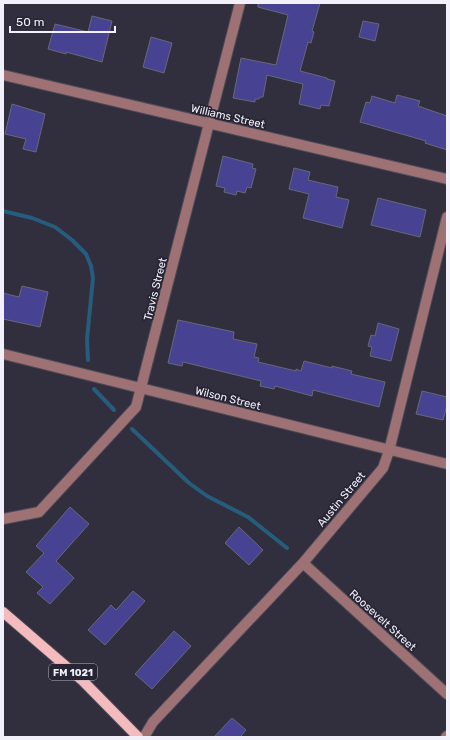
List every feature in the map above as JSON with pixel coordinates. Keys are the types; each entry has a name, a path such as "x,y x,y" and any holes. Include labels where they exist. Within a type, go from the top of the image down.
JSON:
{"main road":[{"name":"FM 1021","path":"3,612 83,681 138,737"}],"street":[{"name":"Travis Street","path":"3,520 39,512 136,407 240,3"},
{"name":"Williams Street","path":"3,75 447,179"},
{"name":"Austin Street","path":"144,737 154,722 303,564 383,468 389,451 447,218"},
{"name":"Wilson Street","path":"3,354 389,451 447,464"},
{"name":"Roosevelt Street","path":"303,564 447,694"}],"building":[{"path":"258,3 320,3 312,31 314,32 311,43 308,42 300,71 335,81 329,106 321,105 320,109 299,104 303,84 267,75 263,97 255,99 255,102 233,98 241,58 276,65 288,15 258,7"},
{"path":"92,16 112,21 102,62 66,52 66,54 48,49 55,24 88,32"},
{"path":"363,21 379,24 375,41 359,37"},
{"path":"151,37 172,43 164,73 143,67"},
{"path":"397,95 420,101 418,106 447,116 447,150 425,143 426,141 360,122 366,102 370,103 372,96 395,103"},
{"path":"12,104 45,114 36,152 23,149 26,139 5,134"},
{"path":"223,156 253,164 252,168 256,169 251,188 247,187 245,193 237,191 236,195 224,192 225,188 216,186"},
{"path":"294,168 310,172 308,180 338,187 336,197 349,200 342,228 303,218 309,194 289,189"},
{"path":"378,198 426,210 420,237 371,225"},
{"path":"22,286 48,292 40,327 3,319 3,293 19,297"},
{"path":"178,320 234,332 233,339 257,344 254,357 259,358 258,362 301,371 304,361 352,371 351,374 385,382 379,407 313,390 312,396 275,386 274,389 260,386 261,381 183,362 182,366 168,363"},
{"path":"378,323 399,329 391,361 370,356 372,347 368,346 371,335 375,336"},
{"path":"422,391 447,397 447,405 443,420 416,414"},
{"path":"70,507 89,524 56,561 74,578 50,604 37,593 43,587 26,572 44,553 36,546"},
{"path":"239,527 263,550 249,565 225,543"},
{"path":"133,591 145,601 105,645 88,630 111,605 116,610"},
{"path":"174,631 191,646 152,689 135,674"},
{"path":"232,718 246,730 240,737 214,737"}],"waterway":[{"path":"3,211 32,218 55,227 72,240 86,254 91,266 93,278 87,339 88,360"},
{"path":"94,389 114,410"},
{"path":"132,429 189,483 207,496 248,517 287,548"}]}
